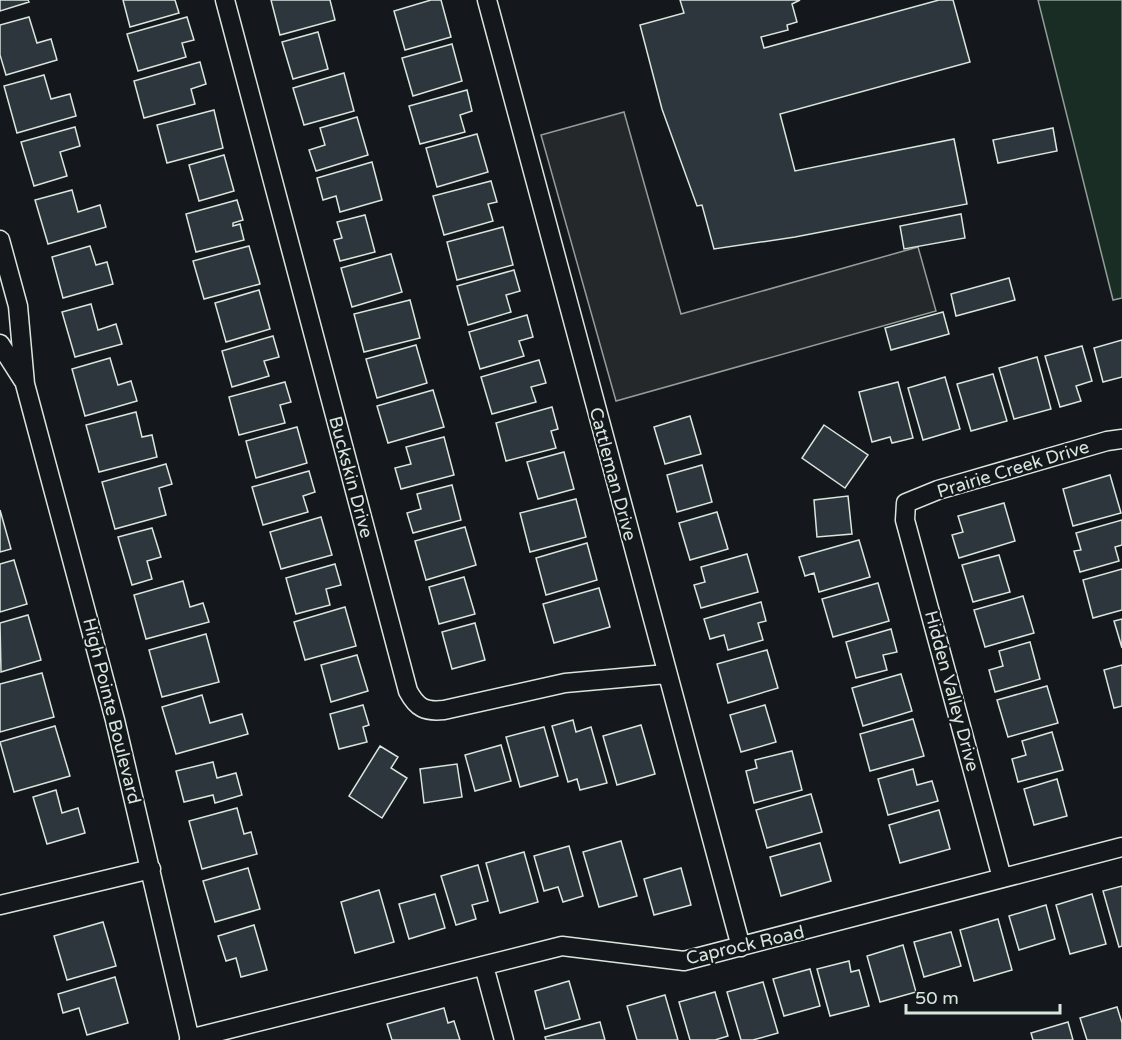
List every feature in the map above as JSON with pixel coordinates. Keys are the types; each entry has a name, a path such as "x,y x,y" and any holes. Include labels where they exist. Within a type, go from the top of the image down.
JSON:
{"street":[{"name":"Buckskin Drive","path":"225,0 408,691 414,703 429,711 444,710 566,683 666,675"},
{"name":"Cattleman Drive","path":"487,0 741,948"},
{"name":"High Pointe Boulevard","path":"0,240 18,306 25,384 102,667 189,1039"},
{"name":"High Pointe Boulevard","path":"0,344 25,384"},
{"name":"Prairie Creek Drive","path":"906,503 961,484 1107,441 1122,439"},
{"name":"Hidden Valley Drive","path":"906,503 905,520 1002,878"},
{"name":"Caprock Road","path":"189,1039 562,946 684,962 1122,847"},
{"path":"0,905 151,869"},
{"path":"484,966 504,1040"}],"green space":[{"path":"1038,0 1122,0 1122,298 1113,300"}],"shaded area":[{"path":"624,112 681,314 918,247 936,311 616,401 541,135"}],"building":[{"path":"0,0 28,0 29,2 0,11"},
{"path":"123,0 175,0 179,13 130,27"},
{"path":"271,0 330,0 335,20 280,35"},
{"path":"431,0 441,0 451,37 405,50 394,11"},
{"path":"680,0 800,0 792,4 797,22 787,25 788,30 761,37 764,48 939,0 953,0 970,62 780,114 795,171 954,139 967,204 795,237 714,249 702,205 697,206 662,109 640,25 684,13"},
{"path":"29,17 37,43 51,39 57,60 6,75 0,55 0,25"},
{"path":"187,17 194,40 182,43 186,57 138,71 127,34"},
{"path":"318,32 328,69 293,79 282,42"},
{"path":"452,44 462,81 413,96 402,58"},
{"path":"200,62 206,84 191,89 195,104 144,118 134,81"},
{"path":"344,73 354,111 304,125 293,88"},
{"path":"44,75 51,99 70,94 76,116 17,133 4,86"},
{"path":"467,90 472,111 460,115 465,132 420,144 409,106"},
{"path":"214,110 223,148 167,163 157,125"},
{"path":"357,117 368,155 316,171 309,150 325,145 320,128"},
{"path":"75,127 80,146 60,152 67,176 34,186 21,142"},
{"path":"1053,128 1057,151 998,163 993,140"},
{"path":"477,134 488,172 437,187 426,148"},
{"path":"224,155 234,191 199,201 189,165"},
{"path":"372,162 382,200 340,212 336,196 323,200 317,178"},
{"path":"491,181 497,202 488,204 493,221 444,235 433,196"},
{"path":"72,190 78,212 100,205 106,227 48,244 35,200"},
{"path":"237,200 243,220 233,223 233,226 240,224 244,240 196,252 186,214"},
{"path":"961,214 965,238 904,249 900,226"},
{"path":"365,215 375,252 340,261 334,240 342,238 337,222"},
{"path":"503,227 513,265 457,280 447,242"},
{"path":"90,246 96,265 107,262 113,284 63,298 52,257"},
{"path":"249,246 260,284 204,299 193,261"},
{"path":"391,254 402,292 352,307 341,268"},
{"path":"514,270 520,291 506,295 511,312 468,325 457,286"},
{"path":"1009,278 1015,300 956,316 951,294"},
{"path":"259,290 270,329 226,342 215,303"},
{"path":"410,300 420,338 364,352 354,314"},
{"path":"91,304 98,330 116,324 122,344 75,357 62,312"},
{"path":"943,312 949,334 891,350 885,328"},
{"path":"527,315 533,337 519,341 524,356 480,369 469,332"},
{"path":"273,336 279,357 264,361 269,376 232,387 222,351"},
{"path":"1122,340 1122,377 1103,382 1094,348"},
{"path":"416,345 427,383 377,398 366,359"},
{"path":"1082,346 1092,381 1076,386 1081,401 1060,407 1045,356"},
{"path":"1037,357 1051,409 1014,419 999,368"},
{"path":"110,358 118,385 131,381 137,401 85,416 72,369"},
{"path":"539,360 546,383 531,387 536,402 492,414 481,377"},
{"path":"993,374 1007,421 971,431 957,384"},
{"path":"945,377 960,429 923,440 908,388"},
{"path":"285,382 291,402 280,405 285,423 239,435 229,397"},
{"path":"898,382 913,438 892,443 890,437 872,442 859,392"},
{"path":"433,390 444,427 388,443 377,406"},
{"path":"552,407 558,429 551,431 556,448 506,461 496,423"},
{"path":"136,412 142,437 152,435 157,457 99,472 86,425"},
{"path":"690,416 701,454 665,464 654,427"},
{"path":"824,425 868,455 845,488 802,458"},
{"path":"297,427 307,463 256,478 246,441"},
{"path":"444,437 454,475 401,489 395,468 411,464 406,447"},
{"path":"564,452 574,489 538,499 527,462"},
{"path":"166,464 172,484 159,488 166,515 115,529 102,482"},
{"path":"702,465 712,502 677,512 667,475"},
{"path":"309,471 315,492 303,496 308,512 263,525 252,487"},
{"path":"1110,475 1121,513 1073,526 1063,489"},
{"path":"452,485 461,520 413,533 407,513 421,509 417,494"},
{"path":"848,496 852,534 817,537 814,500"},
{"path":"576,499 586,537 530,552 520,513"},
{"path":"1004,503 1015,541 959,558 952,535 963,532 958,516"},
{"path":"0,510 11,549 0,552"},
{"path":"717,512 728,549 690,560 679,523"},
{"path":"321,517 332,555 281,569 270,532"},
{"path":"1122,520 1122,545 1115,547 1119,561 1080,572 1074,551 1081,550 1076,533"},
{"path":"465,527 476,565 426,580 415,541"},
{"path":"152,528 161,557 147,561 152,579 132,585 118,537"},
{"path":"859,540 870,577 819,592 814,573 805,576 799,557"},
{"path":"587,543 597,580 546,595 536,558"},
{"path":"747,554 758,592 701,608 694,585 705,582 701,567"},
{"path":"999,555 1010,592 973,602 962,565"},
{"path":"14,560 27,604 0,612 0,564"},
{"path":"335,564 341,585 326,589 330,605 296,614 286,578"},
{"path":"1122,569 1122,610 1093,618 1083,580"},
{"path":"464,577 475,614 439,624 429,587"},
{"path":"183,581 190,607 203,603 209,622 146,639 134,595"},
{"path":"878,583 889,621 833,637 822,599"},
{"path":"599,588 610,627 554,643 543,604"},
{"path":"1023,596 1034,633 985,647 974,610"},
{"path":"761,602 766,621 758,623 763,640 728,650 724,635 710,639 704,619"},
{"path":"345,607 356,646 305,660 294,622"},
{"path":"28,615 41,660 1,672 0,623"},
{"path":"1122,619 1122,648 1114,621"},
{"path":"475,623 485,660 452,669 442,632"},
{"path":"891,629 897,652 883,655 887,670 856,678 846,642"},
{"path":"206,634 219,682 162,697 149,650"},
{"path":"1030,642 1040,679 995,692 989,670 1003,666 999,651"},
{"path":"767,650 778,688 728,703 717,664"},
{"path":"357,655 368,691 331,702 321,665"},
{"path":"1122,665 1122,706 1114,708 1104,670"},
{"path":"42,673 54,717 0,732 0,684"},
{"path":"901,674 912,711 863,726 852,688"},
{"path":"1047,686 1058,723 1008,737 997,700"},
{"path":"202,695 210,723 242,714 248,734 176,754 162,707"},
{"path":"363,705 369,725 363,727 367,742 339,749 330,714"},
{"path":"765,705 776,742 741,752 730,715"},
{"path":"913,719 924,756 870,771 860,734"},
{"path":"573,720 576,732 591,727 607,783 580,790 577,779 568,782 552,726"},
{"path":"641,725 655,774 617,785 603,736"},
{"path":"55,726 70,776 14,792 0,742"},
{"path":"544,727 558,776 520,787 506,737"},
{"path":"1052,732 1063,770 1018,782 1012,759 1026,755 1022,741"},
{"path":"501,745 511,781 475,791 465,755"},
{"path":"380,746 398,757 391,768 407,778 382,818 349,796"},
{"path":"792,751 802,790 754,803 746,771 757,768 755,760"},
{"path":"213,762 217,778 236,773 242,795 215,803 213,795 184,802 176,771"},
{"path":"457,764 462,797 424,803 420,769"},
{"path":"913,769 917,785 932,781 938,801 888,815 878,779"},
{"path":"1057,779 1067,816 1034,825 1024,789"},
{"path":"56,790 62,813 78,808 85,833 47,844 33,797"},
{"path":"811,794 822,832 767,848 756,810"},
{"path":"237,808 244,834 251,832 257,854 202,869 189,821"},
{"path":"939,810 950,849 900,863 889,825"},
{"path":"621,841 637,896 599,907 583,852"},
{"path":"820,843 831,881 781,896 770,857"},
{"path":"569,846 583,896 563,902 558,887 544,891 534,856"},
{"path":"524,852 538,902 500,913 486,863"},
{"path":"478,865 488,901 472,905 476,919 456,925 441,876"},
{"path":"248,868 260,909 215,922 203,881"},
{"path":"681,868 691,905 654,915 644,879"},
{"path":"1122,886 1122,946 1119,947 1103,891"},
{"path":"379,890 394,942 355,953 341,902"},
{"path":"435,894 445,928 409,939 399,904"},
{"path":"1092,894 1106,944 1070,954 1056,905"},
{"path":"1046,905 1055,939 1019,950 1009,916"},
{"path":"998,919 1012,970 974,981 960,930"},
{"path":"103,922 116,966 67,980 54,936"},
{"path":"254,925 267,970 241,977 236,958 226,961 218,936"},
{"path":"951,932 961,966 924,977 914,942"},
{"path":"903,945 916,992 880,1002 867,956"},
{"path":"849,961 851,972 859,970 869,1006 830,1016 817,969"},
{"path":"810,969 820,1006 784,1016 773,979"},
{"path":"115,977 128,1023 87,1035 79,1008 63,1013 58,994"},
{"path":"569,981 580,1019 545,1029 535,991"},
{"path":"763,982 778,1033 753,1040 741,1040 727,992"},
{"path":"715,992 728,1036 715,1040 690,1040 679,1002"},
{"path":"665,995 678,1040 637,1040 627,1006"},
{"path":"1117,1007 1122,1023 1122,1040 1087,1040 1080,1018"},
{"path":"444,1008 448,1023 454,1021 460,1040 392,1040 387,1024"},
{"path":"600,1022 605,1040 546,1040 545,1037"},
{"path":"1068,1022 1073,1040 1033,1040 1031,1033"}]}
